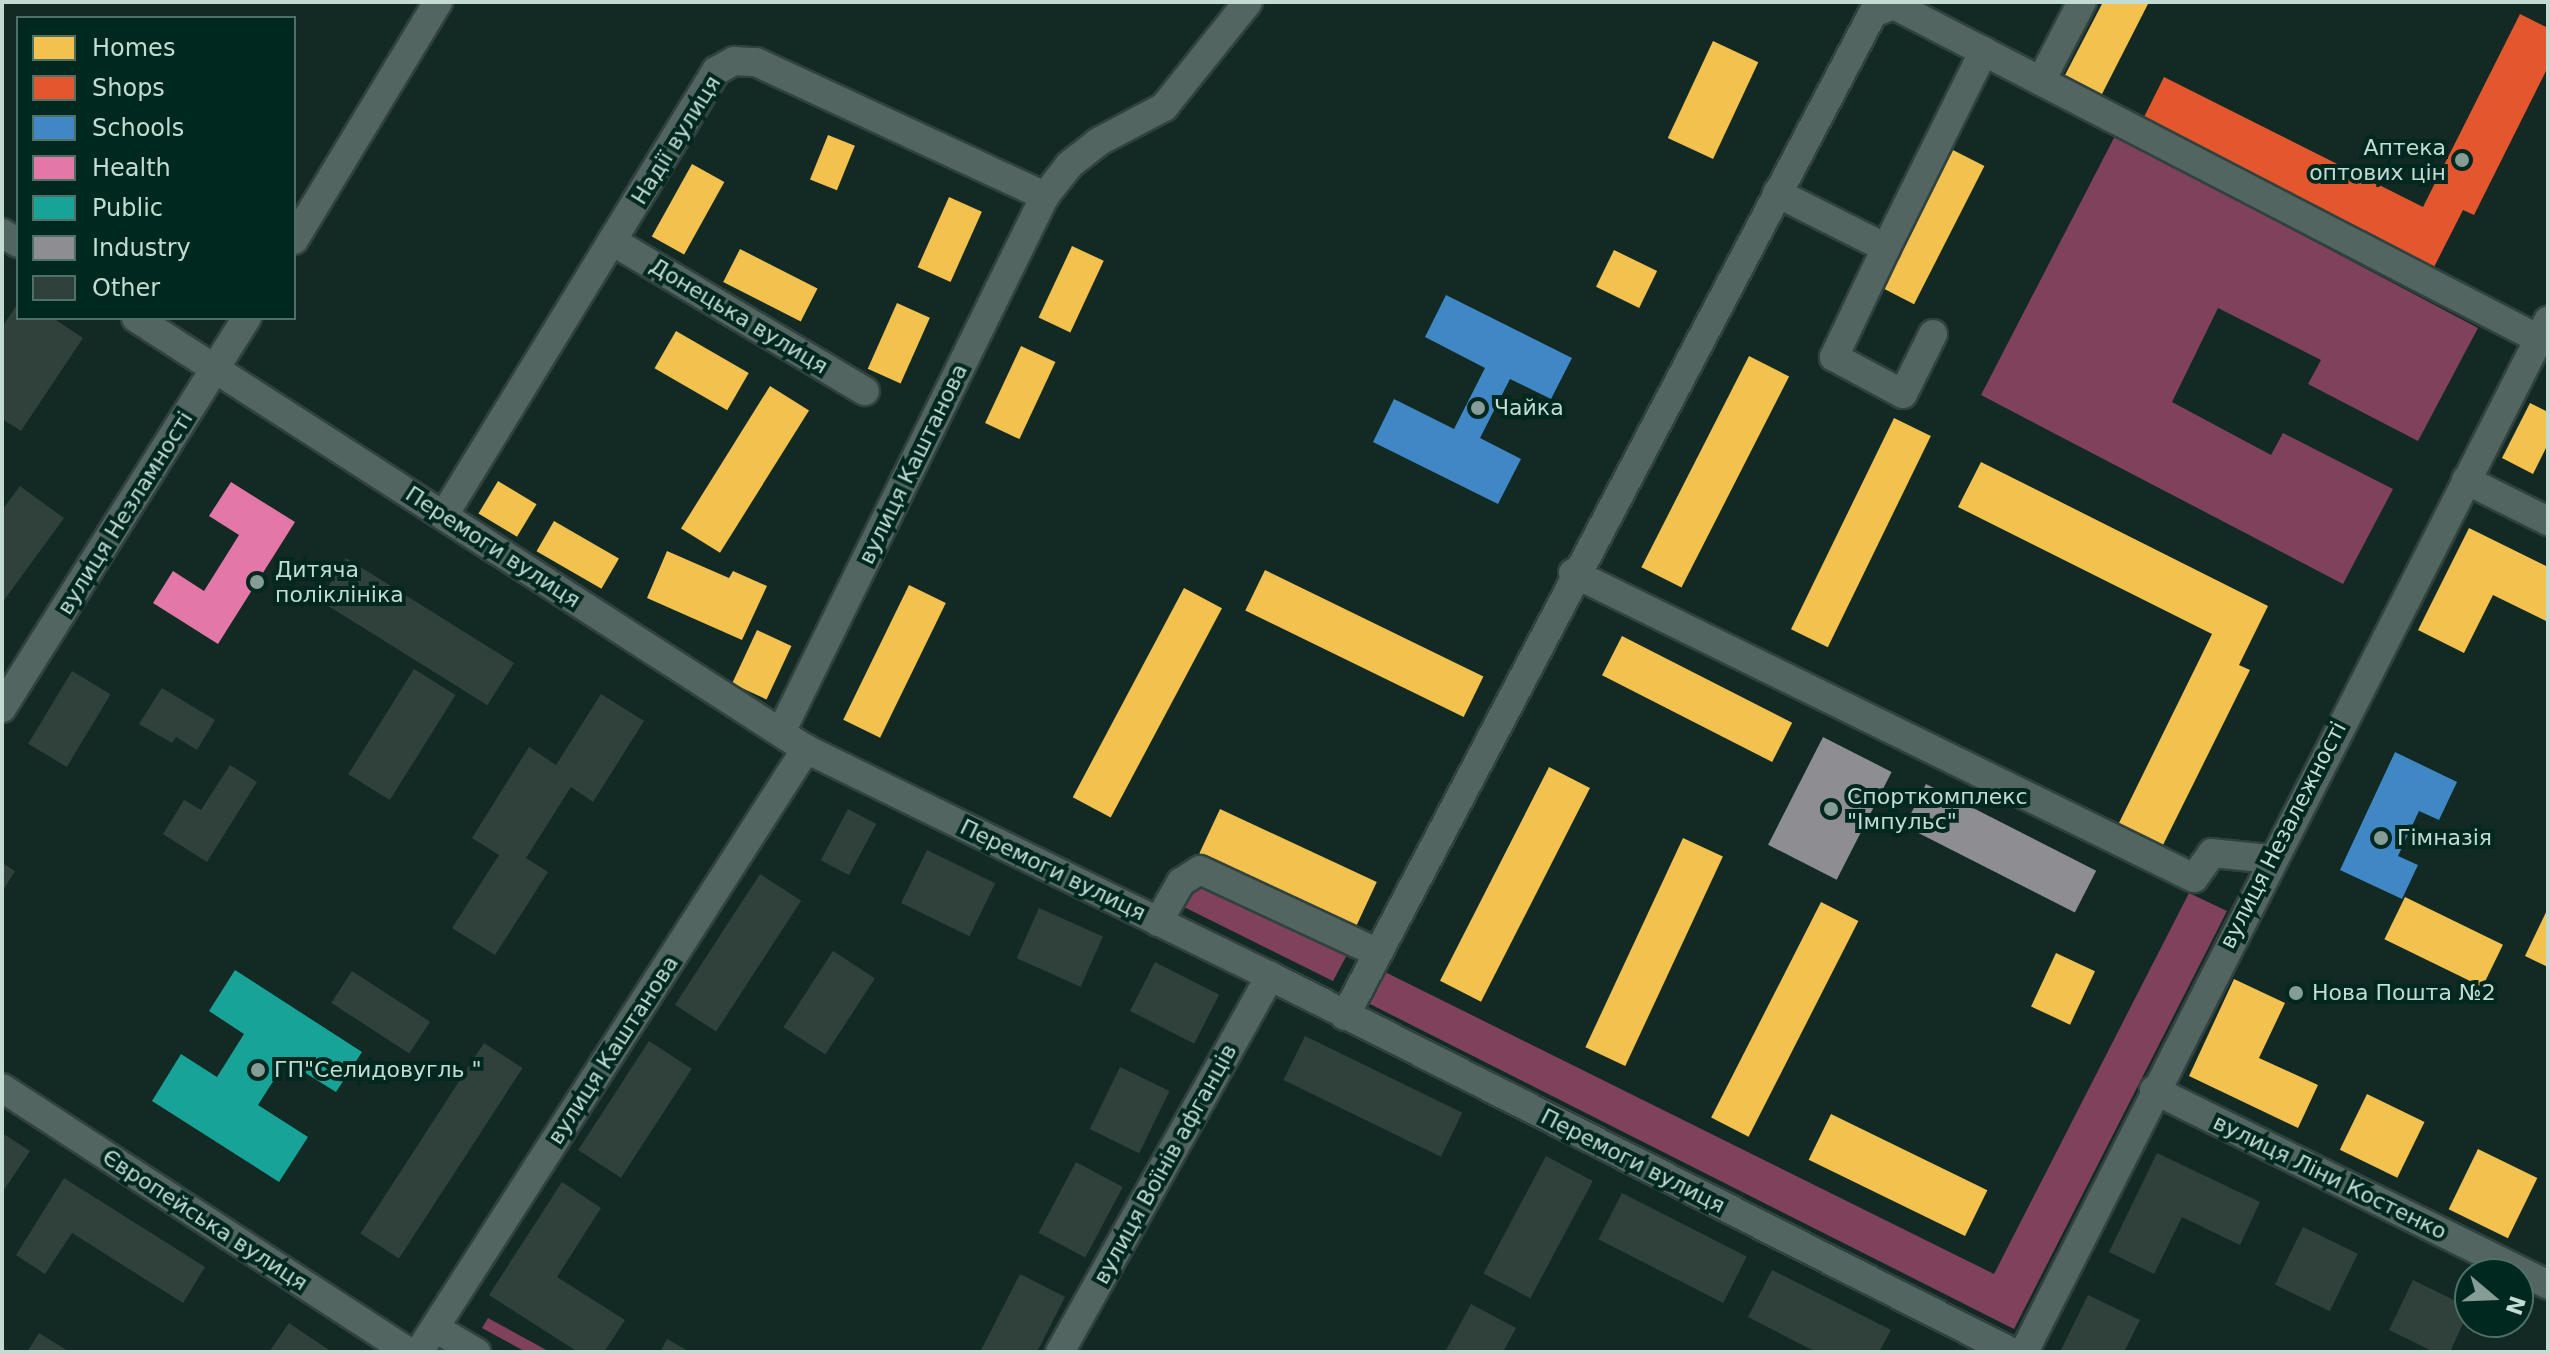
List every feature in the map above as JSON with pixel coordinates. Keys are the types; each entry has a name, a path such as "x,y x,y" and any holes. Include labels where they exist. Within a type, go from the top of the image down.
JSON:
{"street":[{"path":"296,237 438,2"},
{"name":"вулиця Каштанова","path":"781,732 1045,196 1069,165 1098,142 1164,107 1248,2"},
{"path":"2041,81 2082,2"},
{"path":"1345,1016 1573,573 1873,13 1894,5 2543,330"},
{"path":"1933,334 1903,394 1834,357 1984,51"},
{"name":"Надії вулиця","path":"444,515 716,71 734,61 756,62 1045,196"},
{"path":"1777,193 1886,248"},
{"name":"Донецька вулиця","path":"612,241 865,391"},
{"name":"Перемоги вулиця","path":"139,320 806,749 1270,976 2011,1352"},
{"name":"вулиця Незламності","path":"2,708 246,320"},
{"name":"вулиця Незалежності","path":"2024,1352 2270,859 2543,330"},
{"path":"2466,480 2548,521"},
{"path":"1573,573 2194,878 2212,853 2270,859"},
{"name":"вулиця Каштанова","path":"419,1352 806,749"},
{"path":"1158,922 1181,882 1200,870 1378,953"},
{"name":"вулиця Воїнів афганців","path":"1060,1352 1270,976"},
{"name":"Європейська вулиця","path":"2,1088 408,1352"},
{"name":"вулиця Ліни Костенко","path":"2154,1090 2548,1285"},
{"path":"435,1328 476,1352"}],"shaded area":[{"path":"2115,136 2478,328 2418,441 2308,384 2321,360 2218,308 2172,402 2271,455 2283,433 2393,489 2343,584 1981,395"},
{"path":"1199,881 1349,951 1333,981 1182,906"},
{"path":"2189,893 2227,911 2014,1329 1366,1002 1383,971 1994,1274"},
{"path":"488,1318 550,1352 526,1352 482,1328"}],"building: Homes":[{"path":"2103,2 2149,2 2101,96 2064,77"},
{"path":"1713,41 1758,62 1713,159 1668,138"},
{"path":"828,135 855,146 837,190 810,180"},
{"path":"1947,147 1984,166 1914,304 1877,285"},
{"path":"692,164 724,182 684,255 652,237"},
{"path":"949,197 982,212 951,282 918,267"},
{"path":"1072,246 1104,261 1070,332 1039,318"},
{"path":"740,249 818,288 801,321 723,282"},
{"path":"1614,250 1657,271 1639,308 1596,287"},
{"path":"897,303 930,318 901,383 868,369"},
{"path":"676,331 749,373 727,410 654,368"},
{"path":"1021,346 1055,362 1020,439 985,423"},
{"path":"1749,356 1789,376 1681,588 1641,567"},
{"path":"770,386 809,410 720,553 681,528"},
{"path":"2530,403 2548,412 2548,444 2533,474 2502,458"},
{"path":"1894,418 1931,436 1828,647 1791,629"},
{"path":"1981,462 2268,606 2239,665 2250,670 2161,849 2117,827 2212,634 1958,507"},
{"path":"498,481 537,504 517,537 478,514"},
{"path":"554,521 619,558 601,589 536,551"},
{"path":"2469,528 2548,567 2548,622 2493,595 2464,653 2418,630"},
{"path":"667,551 729,578 733,571 767,586 742,640 647,598"},
{"path":"1265,570 1483,677 1464,717 1245,610"},
{"path":"909,585 946,603 880,738 843,720"},
{"path":"1184,588 1222,608 1111,817 1073,797"},
{"path":"757,630 791,646 767,700 732,683"},
{"path":"1622,636 1792,723 1772,762 1602,675"},
{"path":"1549,767 1590,788 1481,1002 1440,981"},
{"path":"1220,809 1377,882 1356,927 1199,853"},
{"path":"1683,838 1723,857 1625,1066 1585,1047"},
{"path":"2405,897 2503,945 2482,987 2384,939"},
{"path":"1821,902 1858,921 1749,1137 1711,1118"},
{"path":"2548,908 2548,967 2525,956"},
{"path":"2056,953 2095,971 2070,1025 2031,1006"},
{"path":"2234,979 2285,1003 2259,1058 2318,1085 2298,1128 2189,1076"},
{"path":"2367,1094 2425,1122 2397,1178 2340,1150"},
{"path":"1831,1114 1987,1190 1965,1236 1809,1160"},
{"path":"2478,1149 2537,1178 2508,1238 2449,1209"}],"building: Shops":[{"path":"2520,14 2548,28 2548,67 2474,215 2463,210 2432,271 2140,125 2164,77 2423,207"}],"building: Schools":[{"path":"1446,295 1572,358 1551,399 1510,379 1480,438 1521,459 1498,504 1373,442 1394,399 1454,429 1485,368 1425,337"},
{"name":"Гімназія","path":"2395,752 2457,782 2439,820 2419,811 2398,856 2418,865 2402,899 2340,870"}],"building: Health":[{"path":"231,482 295,522 218,644 153,603 173,571 204,591 239,535 209,516"}],"building: Public":[{"path":"235,970 362,1052 336,1092 286,1061 258,1105 308,1137 279,1182 152,1101 181,1054 217,1077 244,1034 209,1011"}],"building: Industry":[{"name":"Спорткомплекс \"Імпульс\"","path":"1823,737 1892,772 1837,880 1768,845"},
{"path":"1926,784 2096,871 2075,913 1905,826"}],"building: Other":[{"path":"16,306 16,320 56,320 83,338 21,431 2,419 2,327"},
{"path":"20,486 64,518 2,603 2,510"},
{"path":"346,558 514,663 487,705 320,600"},
{"path":"414,669 456,695 390,800 348,774"},
{"path":"72,671 111,694 67,767 28,744"},
{"path":"162,688 215,720 197,750 176,737 172,743 139,724"},
{"path":"601,694 644,721 593,802 571,787 526,858 548,872 495,955 452,928 499,855 472,838 529,747 556,765"},
{"path":"230,765 257,782 207,862 163,834 184,800 201,810"},
{"path":"848,809 876,824 849,875 821,860"},
{"path":"927,850 995,883 969,936 901,903"},
{"path":"2,863 15,871 2,892"},
{"path":"760,874 801,901 716,1032 675,1005"},
{"path":"1039,908 1103,936 1081,987 1017,958"},
{"path":"833,951 875,978 825,1055 783,1027"},
{"path":"1155,962 1219,995 1194,1044 1130,1011"},
{"path":"352,971 430,1022 409,1054 331,1003"},
{"path":"1305,1036 1462,1113 1441,1157 1284,1080"},
{"path":"649,1041 692,1069 621,1178 578,1150"},
{"path":"484,1043 523,1068 399,1258 360,1233"},
{"path":"1120,1067 1169,1091 1139,1153 1090,1129"},
{"path":"2,1133 30,1151 2,1193"},
{"path":"2157,1153 2260,1202 2240,1245 2182,1217 2154,1274 2109,1252"},
{"path":"1546,1156 1593,1181 1530,1298 1484,1273"},
{"path":"1076,1162 1123,1187 1085,1258 1038,1233"},
{"path":"64,1178 205,1267 183,1303 72,1233 45,1274 16,1255"},
{"path":"562,1182 601,1208 557,1277 625,1320 604,1352 578,1352 489,1295"},
{"path":"1622,1193 1747,1257 1723,1303 1598,1239"},
{"path":"2303,1227 2358,1254 2330,1311 2275,1285"},
{"path":"1772,1270 1891,1330 1879,1352 1816,1352 1748,1317"},
{"path":"1020,1274 1065,1297 1037,1352 980,1352"},
{"path":"2413,1280 2454,1300 2456,1338 2450,1352 2434,1352 2389,1330"},
{"path":"2088,1295 2140,1320 2124,1352 2060,1352"},
{"path":"1471,1304 1516,1328 1503,1352 1445,1352"},
{"path":"289,1323 332,1352 269,1352"},
{"path":"39,1333 70,1352 27,1352"},
{"path":"667,1339 690,1352 660,1352"}],"place":[{"name":"Аптека оптових цін","path":"2462,160"},
{"name":"Чайка","path":"1478,408"},
{"name":"Дитяча поліклініка","path":"257,582"},
{"name":"Спорткомплекс \"Імпульс\"","path":"1831,809"},
{"name":"Гімназія","path":"2381,838"},
{"name":"Нова Пошта №2","path":"2296,993"},
{"name":"ГП\"Селидовугль \"","path":"258,1070"}]}
